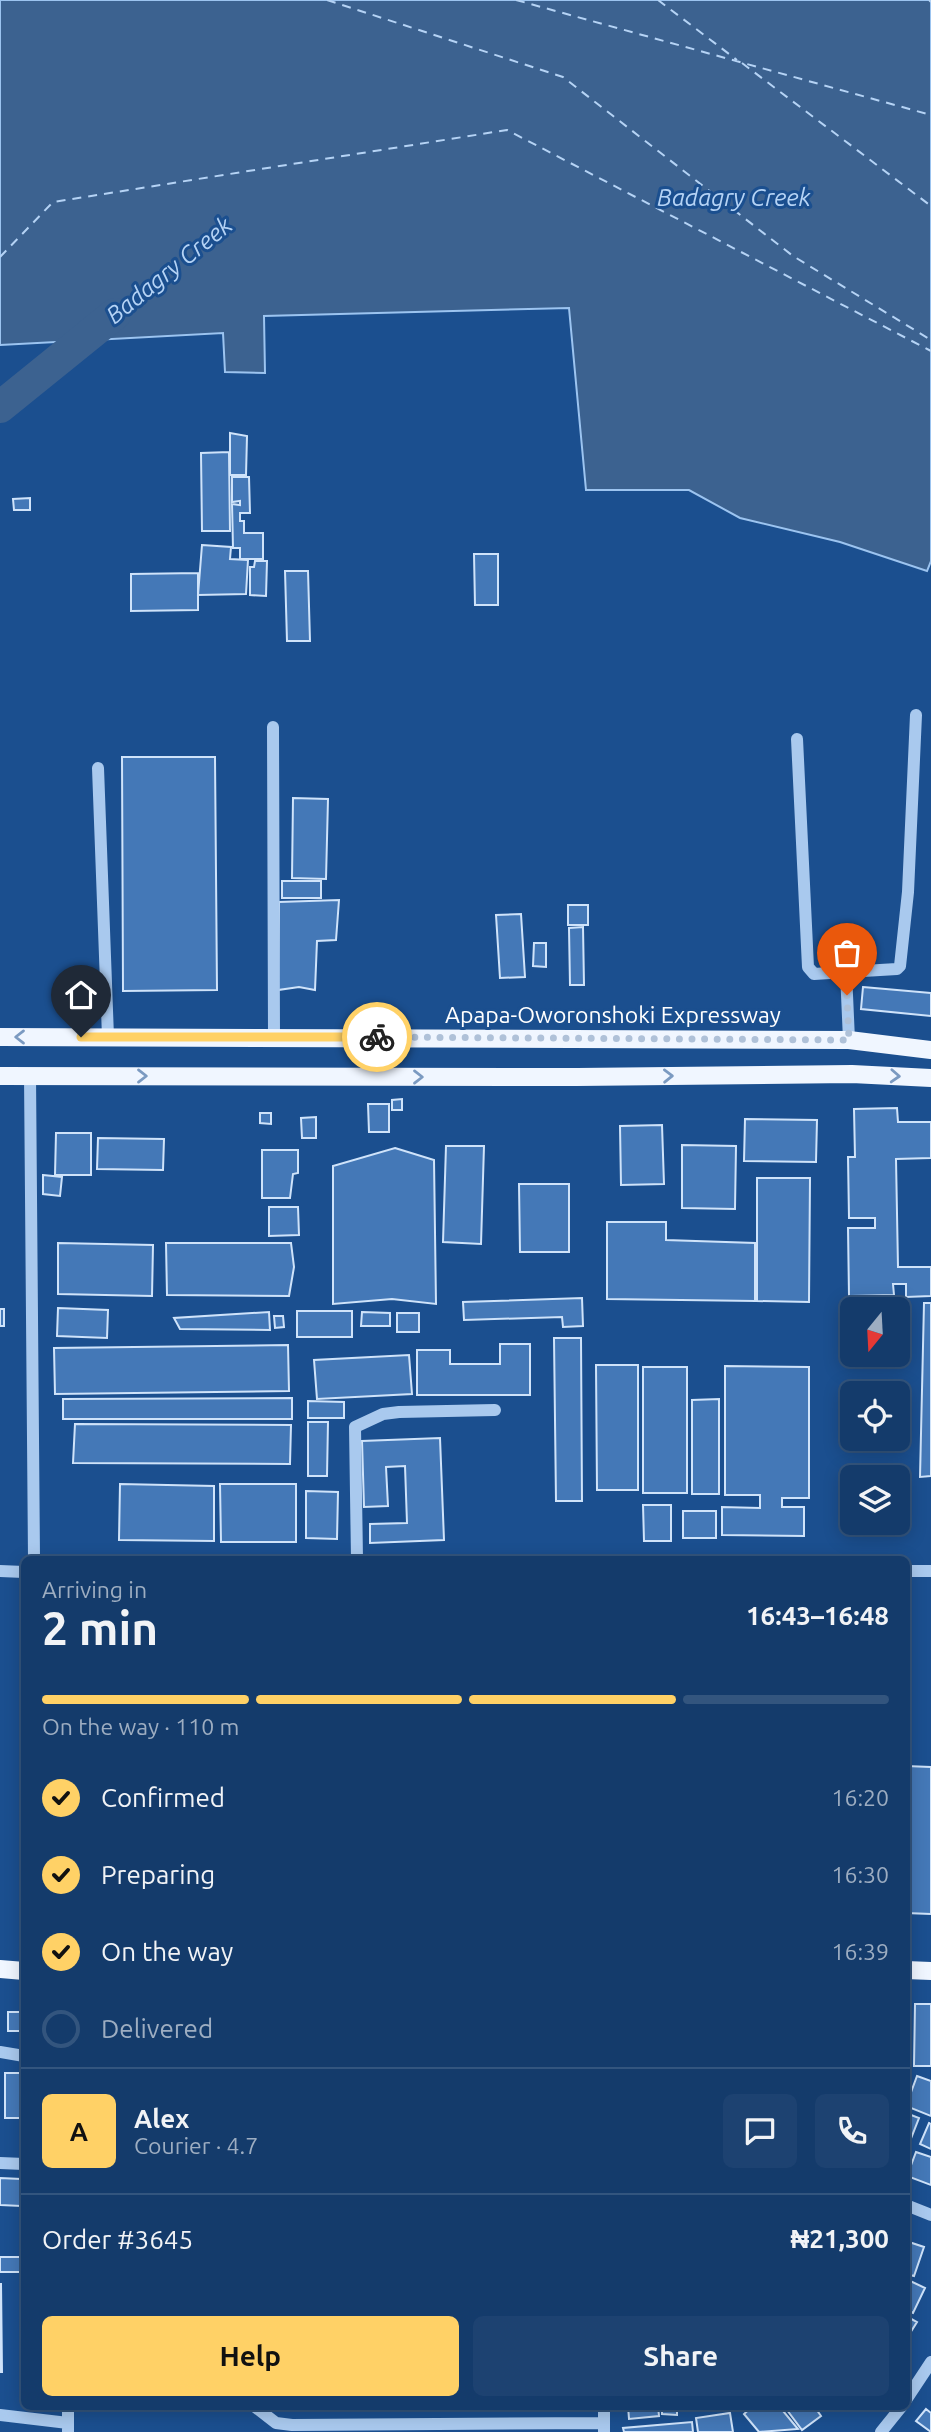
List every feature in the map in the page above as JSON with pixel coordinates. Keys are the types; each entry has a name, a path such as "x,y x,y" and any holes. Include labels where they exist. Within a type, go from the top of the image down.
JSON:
{"main road":[{"name":"Apapa-Oworonshoki Expressway","path":"0,1037 602,1037 849,1040 931,1050"},
{"path":"0,1076 599,1077 852,1074 931,1078"},
{"path":"0,1969 21,1971"},
{"path":"910,1970 929,1970"}],"street":[{"path":"797,739 808,967 814,974 897,969 900,966 908,892 916,715"},
{"path":"272,727 274,1037"},
{"path":"98,768 108,1037"},
{"path":"846,972 849,1040"},
{"path":"30,1076 34,1556"},
{"path":"357,1556 355,1427 383,1414 495,1409"},
{"path":"0,1571 21,1572"},
{"path":"910,1571 931,1571"},
{"path":"0,2052 21,2056"},
{"path":"0,2163 21,2164"},
{"path":"910,2206 931,2214"},
{"path":"910,2394 931,2362"},
{"path":"259,2410 276,2423 292,2425 604,2428 604,2410"},
{"path":"881,2432 899,2410"},
{"path":"0,2416 68,2427"}],"water":[{"name":"Badagry Creek","path":"0,0 931,0 931,561 927,571 840,542 740,518 689,490 586,490 569,308 264,316 265,373 225,372 223,333 0,345"}],"building":[{"path":"230,433 247,436 246,475 230,475"},
{"path":"229,452 230,531 202,531 201,453"},
{"path":"232,477 249,477 250,513 240,513 240,521 244,521 244,533 263,533 263,559 240,559 240,548 233,548 232,504 240,505 240,501 232,502"},
{"path":"30,498 30,510 14,510 13,499"},
{"path":"202,545 231,547 230,559 248,560 246,594 198,595"},
{"path":"474,554 498,554 498,605 475,605"},
{"path":"255,561 267,561 266,596 250,595 250,567 254,567"},
{"path":"285,571 308,571 310,641 287,641"},
{"path":"198,573 198,610 131,611 131,574"},
{"path":"122,757 215,757 217,990 123,991"},
{"path":"293,798 328,799 326,879 292,878"},
{"path":"282,881 321,881 321,898 282,898"},
{"path":"339,900 336,940 317,941 315,990 299,987 278,990 279,902"},
{"path":"568,905 588,905 588,925 568,925"},
{"path":"521,914 525,977 500,978 496,915"},
{"path":"583,927 584,985 570,985 569,928"},
{"path":"534,943 546,943 546,967 533,966"},
{"path":"863,987 931,993 931,1016 861,1009"},
{"path":"57,997 81,997 81,1010 57,1011"},
{"path":"402,1099 402,1110 392,1110 392,1100"},
{"path":"368,1104 389,1104 389,1132 369,1132"},
{"path":"897,1108 898,1122 931,1122 931,1158 896,1159 898,1267 931,1267 931,1296 906,1297 906,1284 893,1284 894,1295 849,1296 848,1228 875,1228 875,1218 849,1218 848,1157 855,1157 854,1109"},
{"path":"260,1113 271,1113 271,1124 260,1123"},
{"path":"316,1117 316,1138 302,1138 301,1118"},
{"path":"745,1119 817,1120 816,1162 744,1161"},
{"path":"662,1125 664,1184 621,1185 620,1126"},
{"path":"56,1133 91,1133 91,1175 55,1175"},
{"path":"98,1138 164,1139 163,1170 97,1169"},
{"path":"682,1145 736,1146 735,1209 682,1208"},
{"path":"446,1146 484,1146 481,1244 443,1242"},
{"path":"395,1148 434,1160 436,1304 392,1299 333,1304 333,1166"},
{"path":"262,1150 298,1150 298,1173 293,1174 290,1198 262,1198"},
{"path":"43,1175 62,1177 60,1196 43,1194"},
{"path":"757,1178 810,1178 809,1302 757,1301"},
{"path":"519,1184 569,1184 569,1252 520,1252"},
{"path":"269,1207 298,1207 299,1235 269,1236"},
{"path":"607,1222 666,1222 666,1240 755,1243 755,1301 607,1299"},
{"path":"58,1243 153,1245 152,1296 58,1294"},
{"path":"166,1243 291,1243 294,1267 289,1296 167,1295"},
{"path":"582,1298 583,1326 563,1327 562,1317 464,1320 463,1302"},
{"path":"924,1303 931,1303 931,1476 920,1477"},
{"path":"58,1308 108,1310 107,1338 57,1336"},
{"path":"0,1309 4,1309 4,1326 0,1326"},
{"path":"297,1311 352,1311 352,1337 297,1337"},
{"path":"269,1312 270,1330 180,1329 174,1318"},
{"path":"362,1312 390,1313 390,1326 361,1326"},
{"path":"397,1313 419,1313 419,1332 397,1332"},
{"path":"274,1316 283,1316 284,1327 275,1328"},
{"path":"554,1338 581,1338 582,1501 556,1501"},
{"path":"500,1344 530,1344 530,1395 417,1395 417,1350 450,1350 450,1364 500,1364"},
{"path":"288,1345 289,1391 55,1394 54,1348"},
{"path":"409,1355 412,1394 317,1399 314,1360"},
{"path":"596,1365 638,1365 638,1490 597,1490"},
{"path":"725,1366 809,1367 809,1498 782,1498 782,1507 804,1507 804,1536 722,1535 722,1507 760,1508 760,1495 725,1495"},
{"path":"643,1367 687,1367 687,1493 643,1493"},
{"path":"292,1398 292,1419 63,1419 63,1399"},
{"path":"719,1399 719,1494 692,1494 692,1400"},
{"path":"308,1401 344,1402 344,1418 308,1418"},
{"path":"308,1422 328,1422 327,1476 308,1476"},
{"path":"75,1424 291,1425 290,1464 73,1463"},
{"path":"440,1438 444,1540 370,1543 370,1524 407,1523 405,1466 386,1467 388,1506 364,1507 362,1441"},
{"path":"120,1484 214,1486 214,1541 119,1540"},
{"path":"220,1484 296,1484 296,1542 221,1542"},
{"path":"306,1491 338,1492 337,1539 306,1538"},
{"path":"643,1505 671,1505 671,1541 644,1541"},
{"path":"683,1511 716,1511 716,1538 683,1538"},
{"path":"910,1766 931,1767 931,1914 910,1913"},
{"path":"915,2004 931,2004 931,2066 914,2066"},
{"path":"8,2012 21,2012 21,2031 8,2031"},
{"path":"5,2073 21,2073 21,2118 5,2118"},
{"path":"917,2076 931,2081 931,2116 910,2108 910,2095"},
{"path":"910,2115 919,2118 910,2141"},
{"path":"929,2123 931,2124 931,2149 920,2144"},
{"path":"916,2152 931,2157 931,2185 910,2177 910,2168"},
{"path":"0,2178 21,2179 21,2206 0,2205"},
{"path":"910,2242 924,2247 914,2276 910,2275"},
{"path":"0,2257 21,2257 21,2272 0,2272"},
{"path":"910,2281 925,2288 913,2313 910,2312"},
{"path":"1,2283 2,2372 0,2372"},
{"path":"910,2318 917,2322 910,2333"},
{"path":"926,2409 931,2413 931,2432 916,2421"},
{"path":"628,2410 658,2410 659,2416 629,2419"},
{"path":"662,2410 677,2410 677,2415 662,2414"},
{"path":"748,2410 782,2410 798,2429 759,2432 744,2414"},
{"path":"787,2410 817,2410 821,2416 802,2430"},
{"path":"730,2413 733,2432 698,2432 696,2418"},
{"path":"692,2422 693,2432 624,2432 623,2428"}],"waterway":[{"name":"Badagry Creek","path":"0,407 115,314"}],"ferry route":[{"path":"327,0 563,77 793,256 931,340"},
{"path":"516,0 931,115"},
{"path":"658,0 737,60"},
{"path":"742,63 931,206"},
{"path":"0,257 53,202 507,130 931,351"}],"way so far":[{"path":"377,1037 849,1040 847,995"}],"route":[{"path":"81,1037 377,1037"}]}
